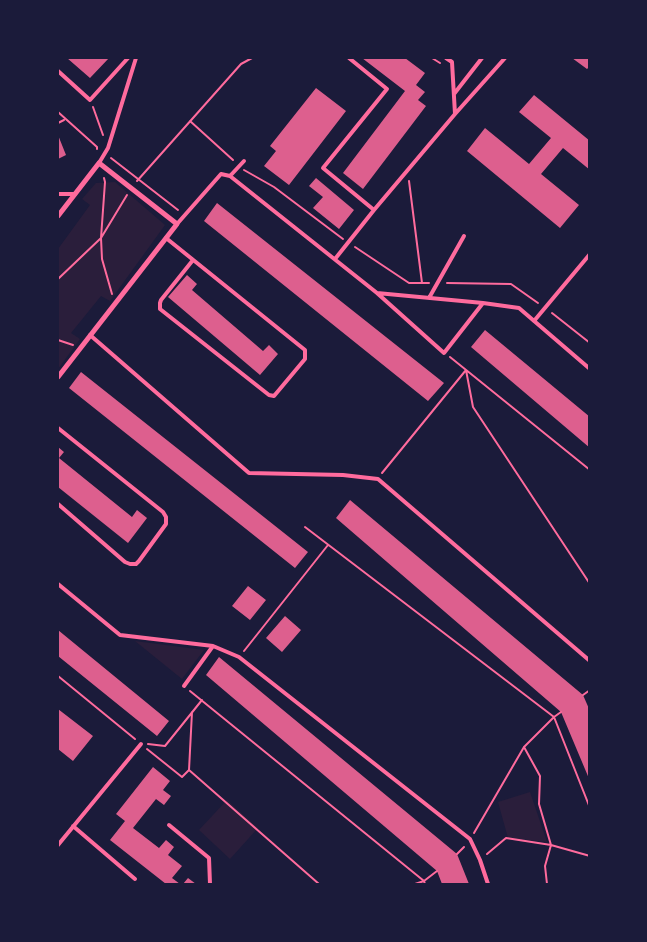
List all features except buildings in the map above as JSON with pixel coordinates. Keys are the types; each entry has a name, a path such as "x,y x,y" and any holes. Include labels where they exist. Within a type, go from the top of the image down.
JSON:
{"street":[{"path":"58,216 99,163 176,224 58,377"}],"lane":[{"path":"58,71 90,100 128,58"},
{"path":"99,163 108,148 136,58"},
{"path":"349,58 388,89 323,168 374,210"},
{"path":"446,58 452,62 455,114"},
{"path":"454,94 482,58"},
{"path":"335,259 407,170 505,58"},
{"path":"230,176 244,161"},
{"path":"176,224 221,174 230,176 377,293 444,353 484,303"},
{"path":"58,194 75,194"},
{"path":"429,298 464,236"},
{"path":"166,238 305,350 305,359 274,396 269,395 160,309 162,300 193,260"},
{"path":"534,321 590,254"},
{"path":"377,293 519,308 590,369"},
{"path":"90,335 249,473 343,475 378,479 590,660"},
{"path":"58,428 163,512 166,517 166,524 136,564 130,564 125,562 58,504"},
{"path":"58,584 120,635 213,646 239,657 470,839 488,884"},
{"path":"184,686 213,646"},
{"path":"58,845 141,744"},
{"path":"169,825 209,858 210,884"},
{"path":"73,826 135,879"}],"path":[{"path":"58,279 101,238 138,179 241,64 252,58"},
{"path":"90,100 108,148"},
{"path":"58,112 104,153 184,216"},
{"path":"58,123 65,119"},
{"path":"190,121 246,172 274,187 348,243 409,283 512,284 590,343"},
{"path":"97,147 99,163 105,182 101,238 102,259 115,302"},
{"path":"407,170 422,283"},
{"path":"58,340 80,347"},
{"path":"444,353 590,470"},
{"path":"378,479 466,370"},
{"path":"466,370 473,407 590,584"},
{"path":"305,527 554,716 590,808"},
{"path":"239,657 328,545"},
{"path":"58,676 182,777 189,770 192,712"},
{"path":"184,686 425,883"},
{"path":"583,695 590,690"},
{"path":"141,744 165,746 202,700"},
{"path":"457,854 470,839 524,746 554,716 561,712"},
{"path":"524,746 540,776 539,804 551,845 545,866 547,884"},
{"path":"189,770 319,884"},
{"path":"480,860 506,838 551,845 590,856"},
{"path":"415,884 425,883 437,871"}],"shaded area":[{"path":"115,182 165,225 110,301 101,296 71,333 80,339 58,369 58,249 90,205 82,199 96,183"},
{"path":"135,641 204,650 182,679"},
{"path":"530,792 547,842 508,838 498,802"},
{"path":"227,800 258,828 230,859 199,830"}]}
